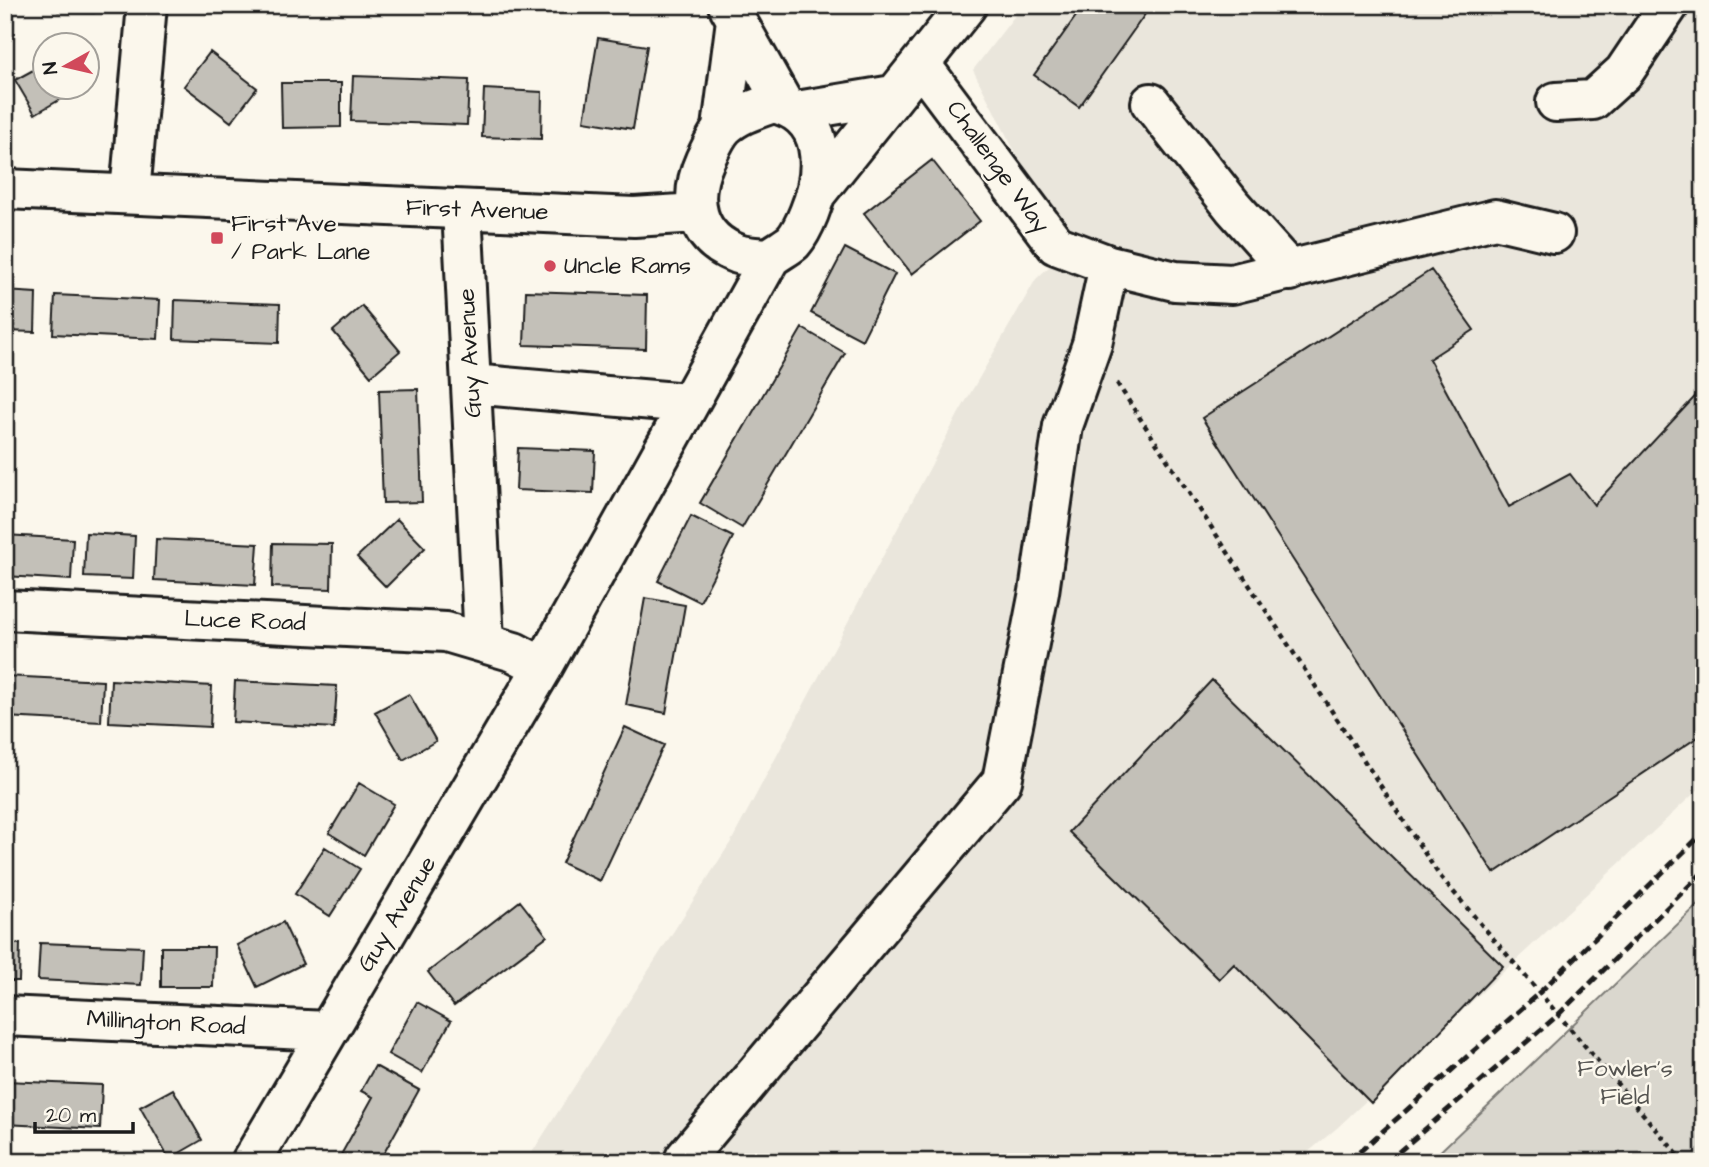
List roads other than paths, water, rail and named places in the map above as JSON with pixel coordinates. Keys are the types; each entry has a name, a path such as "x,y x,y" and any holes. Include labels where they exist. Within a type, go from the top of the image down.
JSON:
{"street":[{"path":"130,193 147,5"},
{"path":"732,13 722,128 697,178 697,213 700,226 720,245 739,254 770,258 793,241 818,191 967,5"},
{"path":"1556,102 1593,100 1623,72 1669,5"},
{"path":"732,13 791,108 821,150 818,191"},
{"name":"Challenge Way","path":"921,65 1056,245 1109,265 1175,282 1232,284 1495,219 1554,233"},
{"path":"722,128 741,114 773,103 791,108 893,96"},
{"path":"1151,103 1233,207 1290,271"},
{"name":"First Avenue","path":"5,189 634,217 697,213"},
{"name":"Guy Avenue","path":"462,210 484,641"},
{"name":"Guy Avenue","path":"251,1162 542,667 770,258"},
{"path":"685,1158 1002,781 1038,592 1063,426 1092,344 1109,265"},
{"path":"472,384 687,403"},
{"name":"Luce Road","path":"5,611 399,627 446,632 484,641"},
{"path":"484,641 542,667"},
{"name":"Millington Road","path":"5,1016 328,1031"}],"railway":[{"path":"1348,1162 1539,993 1704,832"},
{"path":"1387,1162 1558,1015 1704,871"}],"place":[{"name":"First Ave / Park Lane","path":"217,238"},
{"name":"Uncle Rams","path":"550,266"}],"park label":[{"name":"Fowler's Field","path":"1625,1083"}]}
